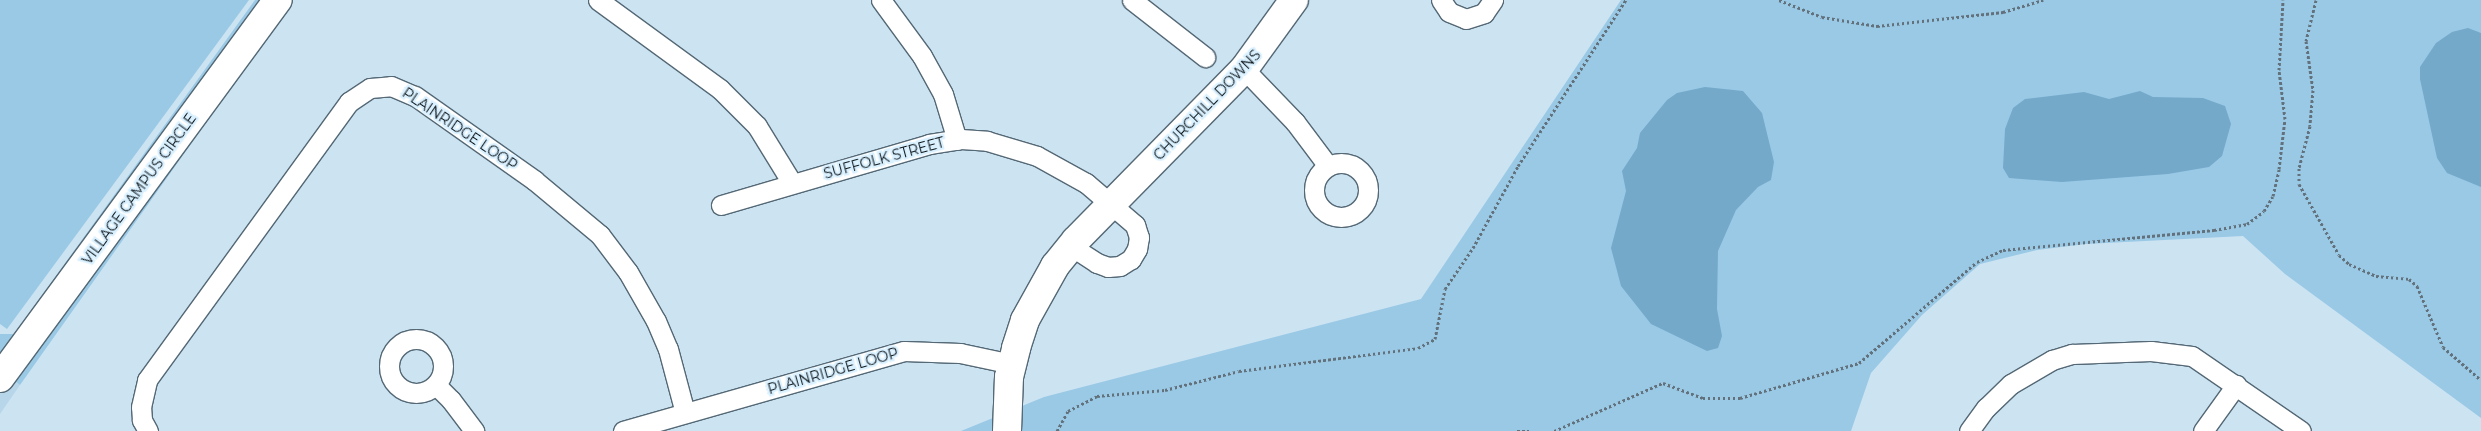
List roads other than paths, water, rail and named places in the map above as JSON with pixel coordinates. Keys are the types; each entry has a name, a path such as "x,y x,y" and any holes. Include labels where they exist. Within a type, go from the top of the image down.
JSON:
{"street":[{"name":"VILLAGE CAMPUS CIRCLE","path":"2,371 278,0"},
{"path":"598,0 726,95 757,126 792,183"},
{"path":"881,0 922,56 946,102 957,140"},
{"path":"1132,0 1205,57"},
{"name":"CHURCHILL DOWNS","path":"1007,431 1012,364 1025,320 1039,293 1071,246 1244,69 1294,0"},
{"path":"1442,0 1449,12 1466,19 1484,13 1493,0"},
{"path":"1244,69 1295,122 1328,166"},
{"name":"PLAINRIDGE LOOP","path":"148,431 142,420 141,407 148,380 349,102 370,88 391,86 415,96 534,180 600,235 628,272 656,321 668,349 685,413"},
{"name":"SUFFOLK STREET","path":"721,205 893,153 957,140 987,141 1037,156 1086,183 1111,204"},
{"path":"1071,246 1108,267 1120,266 1131,259 1137,249 1139,236 1135,225 1111,204"},
{"name":"PLAINRIDGE LOOP","path":"623,431 904,351 960,353 1012,364"},
{"path":"1969,431 1986,408 2011,384 2052,360 2072,354 2171,352 2192,356 2301,431"},
{"path":"436,385 451,400 474,431"},
{"path":"2203,431 2236,385"}]}
